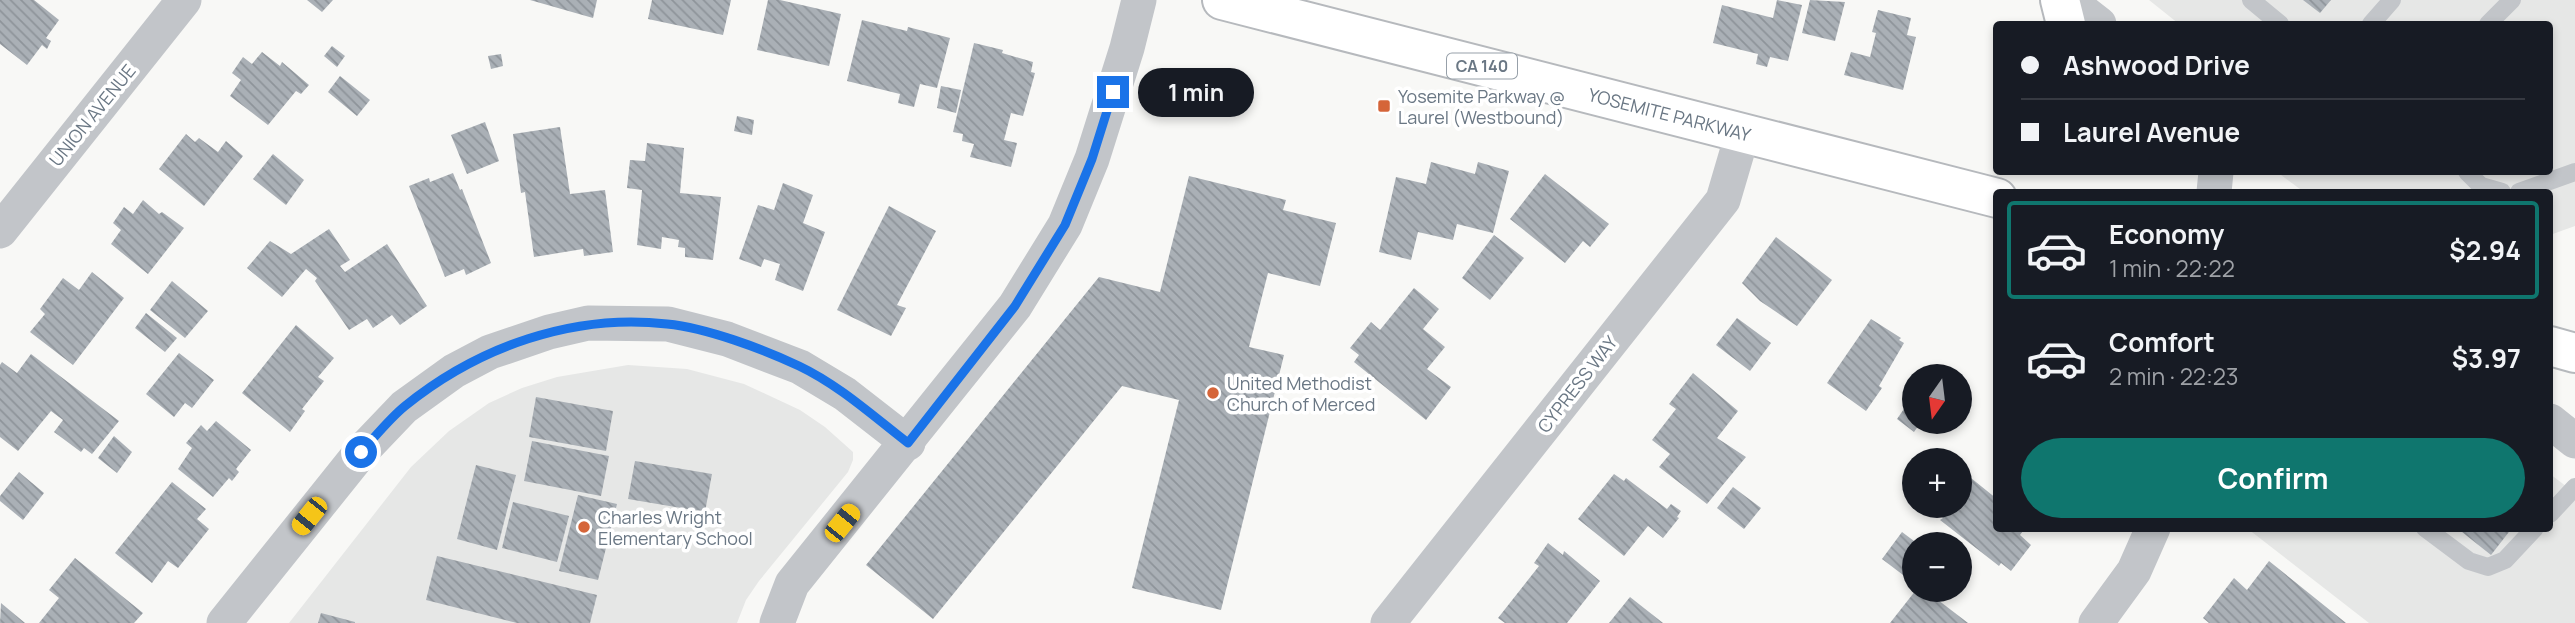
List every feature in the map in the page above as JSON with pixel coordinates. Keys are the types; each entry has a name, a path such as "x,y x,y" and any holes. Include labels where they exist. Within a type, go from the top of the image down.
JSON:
{"main road":[{"name":"YOSEMITE PARKWAY","path":"1222,0 1322,12 1743,132 1991,197"},
{"path":"2060,0 2065,21"},
{"path":"1999,189 2013,175"},
{"path":"2553,347 2575,353"}],"street":[{"name":"UNION AVENUE","path":"0,231 184,0"},
{"path":"777,623 792,584 908,443 1015,306 1065,225 1092,159 1139,0"},
{"path":"2068,0 2095,21"},
{"name":"CYPRESS WAY","path":"1388,623 1723,200 1743,132"},
{"path":"223,623 361,452 404,407 454,371 490,352 549,332 588,323 668,324 727,338 800,367 845,394 908,443"},
{"path":"2553,423 2575,441"},
{"path":"2096,623 2134,571 2151,532"}],"lane":[{"path":"2250,0 2276,21"},
{"path":"2374,21 2392,0"},
{"path":"2491,21 2512,0"},
{"path":"2527,189 2575,172"},
{"path":"2470,175 2481,186 2492,189"},
{"path":"2553,511 2575,487"},
{"path":"2430,532 2469,561 2488,567 2505,560 2531,532"}],"shaded area":[{"path":"2149,0 2575,0 2575,226 2553,234 2553,189 2300,189 2281,175 2553,175 2553,21 2175,21"},
{"name":"Charles Wright Elementary School","path":"628,365 687,369 744,384 800,410 825,427 853,452 848,472 759,581 746,600 737,623 289,623 411,467 449,431 489,403 522,388 557,377"},
{"path":"2553,476 2575,493 2575,623 2369,623 2252,532 2553,532"}],"building":[{"path":"0,0 34,0 59,20 46,38 51,41 47,49 42,45 27,65 0,44"},
{"path":"307,0 333,0 322,12"},
{"path":"530,0 597,0 593,18"},
{"path":"652,0 731,0 723,35 648,19"},
{"path":"768,0 780,0 841,14 829,66 757,50"},
{"path":"1777,0 1802,5 1788,61 1770,57 1767,67 1756,64 1758,54 1713,43 1722,5 1773,18"},
{"path":"1810,0 1845,2 1835,41 1802,33"},
{"path":"2303,0 2331,0 2320,13"},
{"path":"1878,10 1911,18 1907,35 1916,37 1903,90 1844,75 1851,52 1870,57 1876,33 1872,32"},
{"path":"862,20 907,31 908,27 950,38 937,88 920,84 914,107 898,103 900,94 847,81"},
{"path":"974,43 1003,50 1002,53 1033,62 1031,72 1035,73 1023,116 1011,113 1004,140 1017,143 1011,167 970,157 974,144 962,141 963,134 953,132"},
{"path":"332,46 345,56 337,67 324,56"},
{"path":"262,52 280,66 282,62 309,85 301,94 296,91 268,125 230,96 241,80 232,73 243,57 252,64"},
{"path":"501,54 503,66 491,69 488,56"},
{"path":"340,76 370,100 357,116 328,92"},
{"path":"941,86 961,90 956,113 937,108"},
{"path":"737,116 754,120 752,135 734,131"},
{"path":"485,122 499,161 467,174 451,135"},
{"path":"560,127 570,194 605,190 613,252 584,256 583,249 534,257 513,134"},
{"path":"186,134 195,142 199,138 218,152 226,141 243,156 204,206 159,169"},
{"path":"647,143 684,148 680,193 721,197 713,260 685,257 685,248 678,247 679,240 662,237 661,249 637,245 642,190 627,188 630,160 645,161"},
{"path":"273,154 304,180 286,205 253,179"},
{"path":"1431,162 1475,174 1478,162 1509,171 1493,233 1457,224 1453,240 1418,232 1411,260 1379,252 1396,177 1426,184"},
{"path":"453,173 491,263 466,275 464,269 445,277 409,186 429,178 430,182"},
{"path":"1545,174 1609,224 1590,247 1583,241 1565,263 1510,219"},
{"name":"United Methodist Church of Merced","path":"1189,176 1286,200 1283,210 1336,223 1320,286 1268,273 1249,347 1284,355 1221,610 1132,588 1179,400 1122,386 933,619 866,565 1099,277 1160,292"},
{"path":"783,183 813,195 803,223 825,232 803,291 775,280 780,264 764,259 761,267 739,259 758,205 774,210"},
{"path":"143,200 159,214 162,212 184,228 148,274 111,244 121,230 113,223 124,207 133,214"},
{"path":"889,206 936,231 897,305 906,308 891,336 837,310"},
{"path":"329,229 350,260 340,266 345,272 387,244 427,306 400,325 392,315 373,328 367,319 349,330 315,281 317,278 306,269 282,297 247,268 270,241 291,254"},
{"path":"1494,235 1524,258 1490,300 1462,278"},
{"path":"1776,237 1832,280 1797,326 1760,301 1742,283"},
{"path":"92,272 124,298 73,365 30,332 45,314 40,309 63,278 79,290"},
{"path":"172,281 208,311 185,338 150,310"},
{"path":"1414,288 1439,309 1423,329 1445,347 1427,369 1451,387 1426,420 1354,362 1359,355 1350,348 1371,322 1380,330"},
{"path":"146,313 177,338 165,352 135,328"},
{"path":"1737,318 1771,343 1750,371 1716,345"},
{"path":"1871,319 1901,338 1899,340 1904,343 1879,386 1882,388 1866,411 1827,383"},
{"path":"296,325 334,358 318,377 324,381 302,409 305,411 290,432 242,393"},
{"path":"179,353 214,380 192,408 185,403 174,417 146,394"},
{"path":"31,354 119,421 92,454 84,448 81,452 54,432 63,420 51,411 18,451 0,437 0,365 2,362 17,373"},
{"path":"1693,373 1738,411 1717,438 1746,457 1707,504 1659,467 1670,454 1652,440 1676,409 1669,404"},
{"path":"536,397 613,411 606,451 529,437"},
{"path":"216,421 251,450 236,469 239,472 232,481 229,478 213,497 178,469 192,448 186,443 201,425 207,431"},
{"path":"114,436 132,452 117,473 98,458"},
{"path":"532,441 609,456 601,496 524,481"},
{"path":"635,461 712,474 705,512 628,499"},
{"path":"476,465 516,475 497,550 457,539"},
{"path":"19,472 44,493 23,520 0,501 0,496"},
{"path":"1614,474 1624,481 1626,478 1667,509 1671,504 1681,511 1677,517 1679,518 1663,538 1648,526 1624,556 1578,519"},
{"path":"1972,479 1993,496 1993,532 2022,532 2020,535 2031,545 2011,571 2001,563 1999,566 1972,545 1972,532 1955,532 1940,520 1972,518"},
{"path":"172,482 206,509 197,519 209,529 178,568 168,561 152,583 115,553"},
{"path":"1733,487 1761,508 1744,529 1717,508"},
{"path":"578,495 617,504 598,580 559,571"},
{"path":"513,502 569,516 557,562 502,548"},
{"path":"1902,532 1902,574 1882,559"},
{"path":"2462,532 2509,532 2491,555"},
{"path":"1548,543 1563,555 1564,551 1600,581 1567,623 1505,623 1498,618 1539,566 1534,563"},
{"path":"437,556 597,595 590,623 517,623 426,600"},
{"path":"75,558 143,613 134,623 39,623 59,598 49,590"},
{"path":"2269,561 2346,623 2209,623 2203,618 2234,578 2247,590"},
{"path":"1630,597 1663,623 1609,623"},
{"path":"1907,602 1941,602 1968,623 1890,623"},
{"path":"1,603 25,623 0,623"},
{"path":"321,613 355,622 355,623 318,623"}],"place":[{"name":"Yosemite Parkway @ Laurel (Westbound)","path":"1384,106"},
{"name":"United Methodist Church of Merced","path":"1213,393"},
{"name":"Charles Wright Elementary School","path":"584,527"}],"route":[{"path":"361,452 404,407 454,371 490,352 549,332 588,323 668,324 727,338 800,367 845,394 908,443 1015,306 1065,225 1092,159 1113,92"}]}
